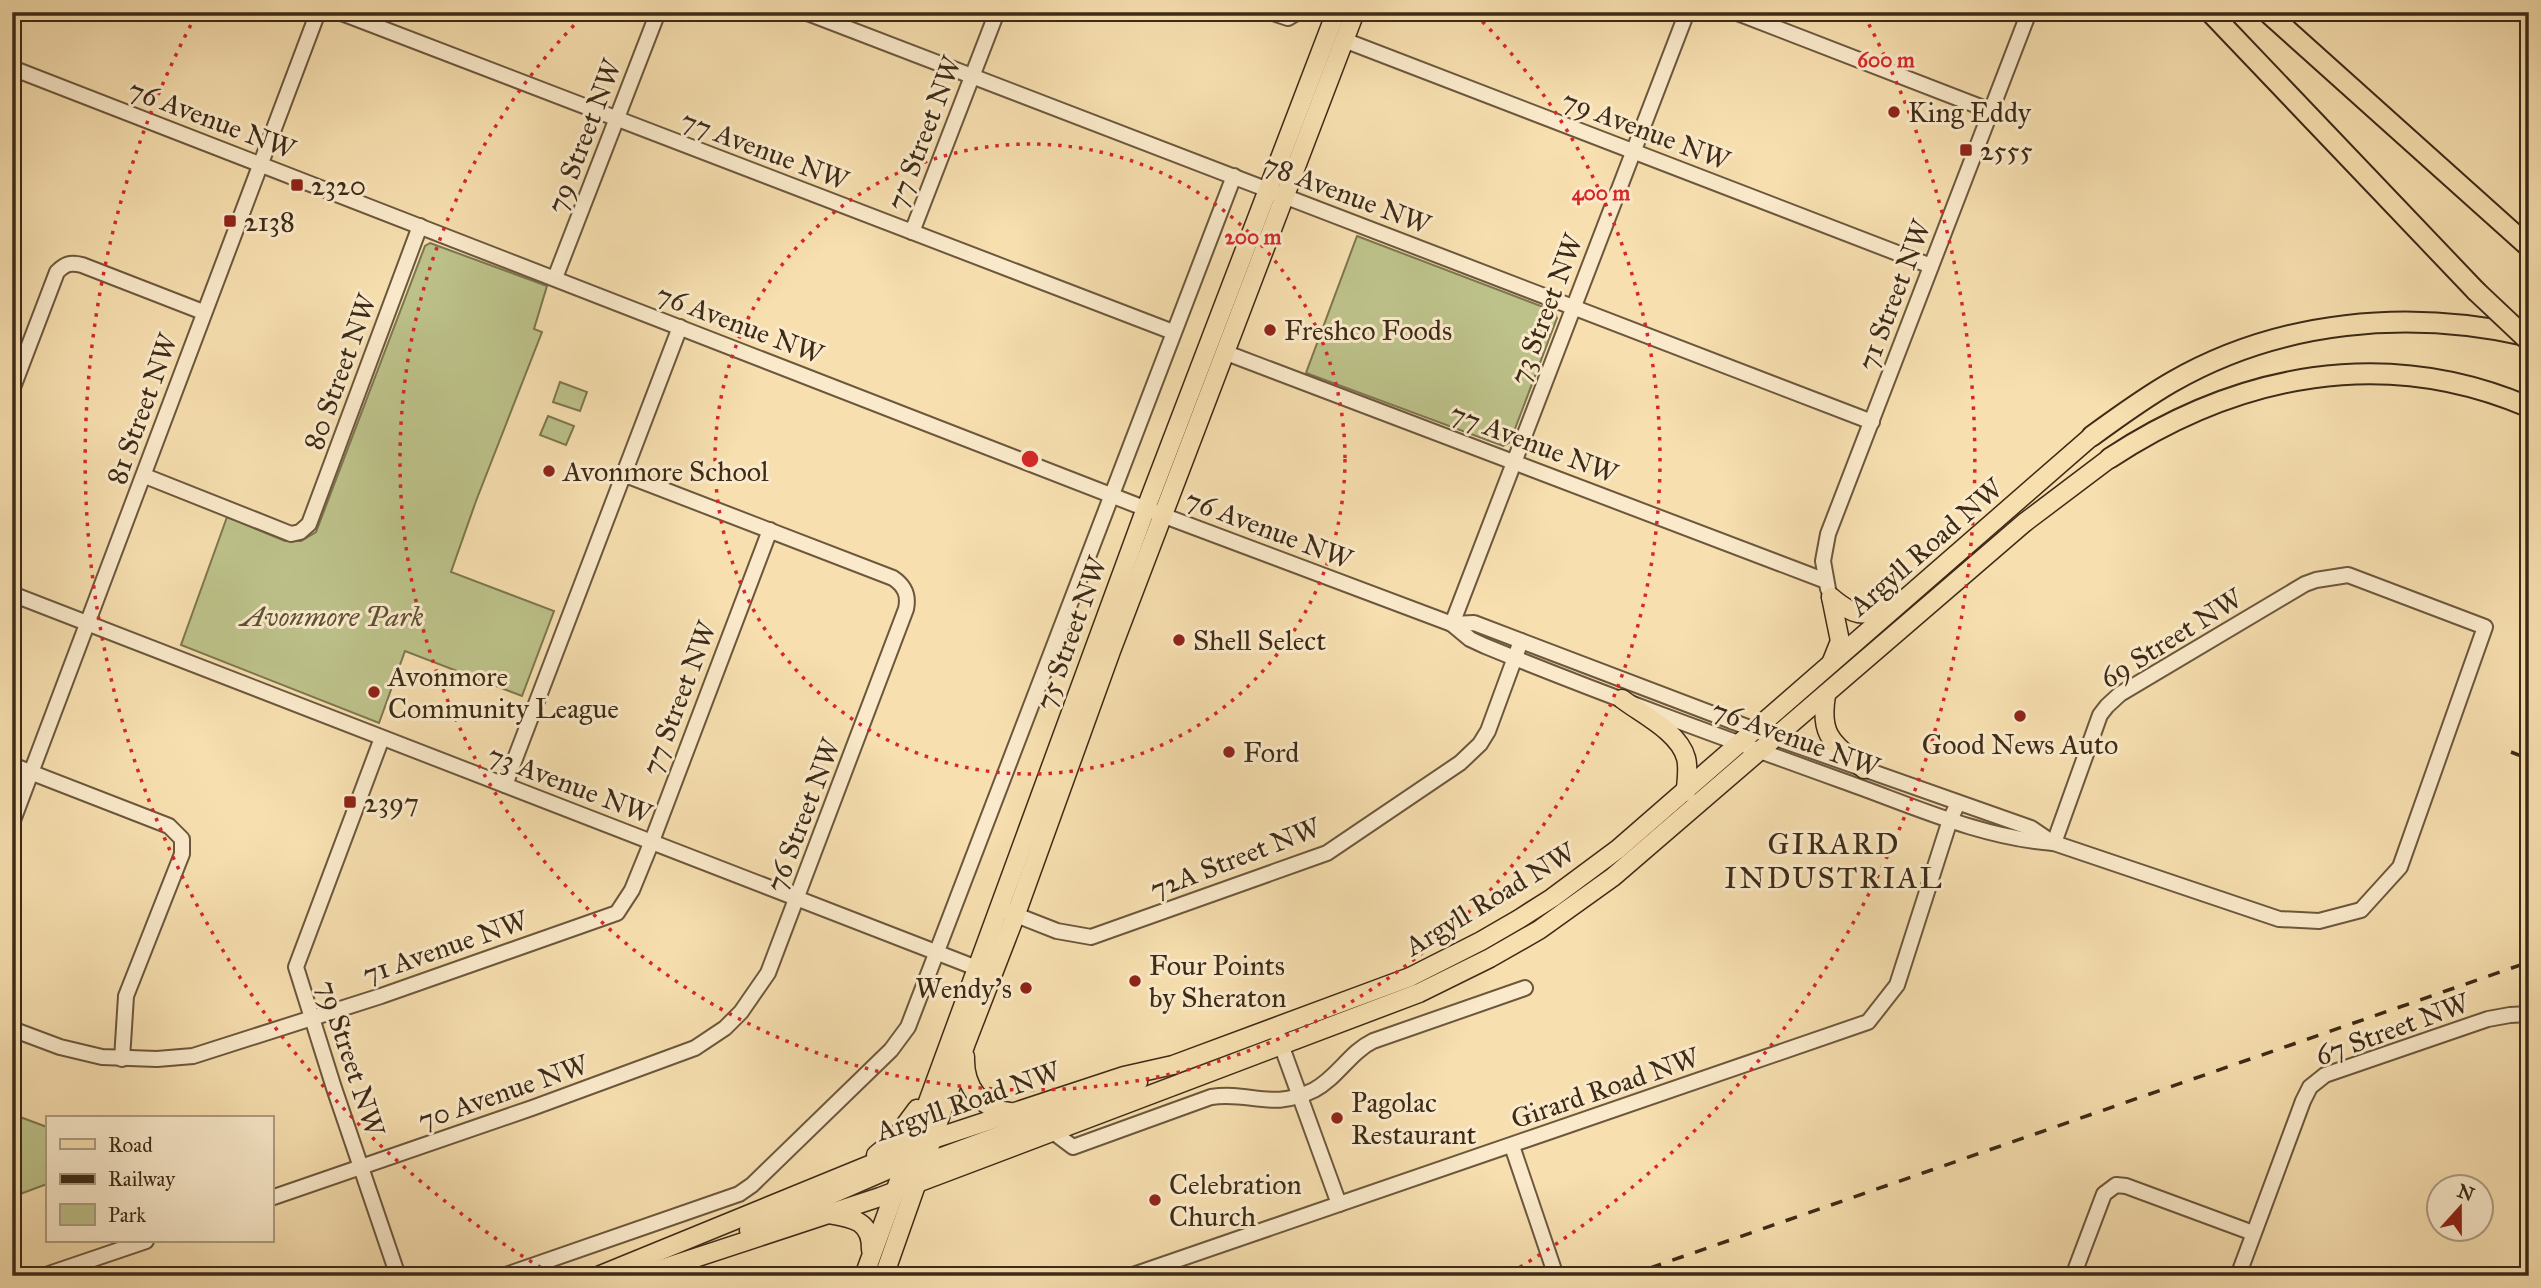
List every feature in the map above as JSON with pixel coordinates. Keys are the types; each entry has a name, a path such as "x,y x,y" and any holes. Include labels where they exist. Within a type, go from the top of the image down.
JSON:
{"highway":[{"path":"2210,12 2476,291 2529,339"},
{"path":"2267,12 2529,247"},
{"path":"2092,436 2174,380 2253,346 2304,331 2363,322 2421,321 2485,327 2529,339"},
{"path":"2110,458 2163,425 2219,400 2279,384 2333,375 2384,373 2455,383 2529,407"}],"main road":[{"name":"75 Street NW","path":"884,1276 966,1043 1016,914 1076,745 1154,511 1224,352 1336,12"},
{"name":"75 Street NW","path":"864,1276 975,968 1276,192 1355,12"},
{"name":"Argyll Road NW","path":"598,1276 860,1167 907,1155 933,1139 1124,1076 1174,1065 1410,977 1481,941 1572,884 1618,849 2092,436"},
{"name":"Argyll Road NW","path":"640,1276 894,1191 921,1174 1053,1132 1419,993 1490,958 1539,930 1613,877 2024,523 2110,458"},
{"path":"1829,589 1849,611 1860,614 1901,603"},
{"path":"1829,589 1840,641 1830,666"},
{"path":"1826,695 1823,716 1826,731 1839,748 1864,769"},
{"path":"1622,699 1675,738 1686,759 1686,792"},
{"path":"966,1043 967,1079 976,1096 991,1108 1014,1112"},
{"path":"921,1174 942,1157 1112,1094 1174,1065"},
{"path":"860,1167 894,1140 930,1091"},
{"path":"682,1262 907,1155"},
{"path":"829,1214 851,1219 866,1228 871,1240 871,1256"}],"street":[{"name":"81 Street NW","path":"12,823 318,12"},
{"name":"77 Avenue NW","path":"339,12 1174,332"},
{"name":"79 Street NW","path":"555,278 658,12"},
{"name":"78 Avenue NW","path":"805,12 1872,422"},
{"name":"77 Street NW","path":"912,232 997,12"},
{"path":"1270,12 1284,18 1296,14"},
{"name":"73 Street NW","path":"1452,624 1687,12"},
{"path":"1735,12 1991,111"},
{"name":"71 Street NW","path":"1829,589 1823,561 1826,541 2029,12"},
{"name":"79 Avenue NW","path":"1344,40 1931,266"},
{"name":"76 Avenue NW","path":"12,68 1111,495 1452,624 1470,639 1515,658 1739,745 1950,820 2026,841 2054,844 2279,919 2319,921 2361,910 2400,867"},
{"name":"75 Street NW","path":"503,1276 733,1197 752,1185 901,1037 913,1019 1234,176"},
{"name":"80 Street NW","path":"145,476 291,534 300,532 309,524 420,226"},
{"path":"12,390 57,272 64,265 82,265 203,312"},
{"path":"505,785 681,327"},
{"name":"77 Avenue NW","path":"1224,352 1514,462 1829,589"},
{"path":"624,474 769,530"},
{"name":"77 Street NW","path":"610,917 626,903 652,841 769,530"},
{"name":"76 Street NW","path":"709,1040 741,1012 774,961 908,600 905,590 893,578 769,530"},
{"name":"69 Street NW","path":"2054,844 2100,715 2120,694 2305,584 2348,575 2485,627 2400,867"},
{"name":"73 Avenue NW","path":"12,594 993,975"},
{"name":"76 Avenue NW","path":"1452,624 1474,623 1776,738 2031,828 2054,844"},
{"name":"72A Street NW","path":"999,908 1057,930 1091,937 1327,853 1394,810 1471,754 1485,738 1521,641"},
{"name":"79 Street NW","path":"382,738 296,967 360,1168 398,1276"},
{"path":"12,765 169,827 182,839 182,854 126,996 122,1059"},
{"name":"Girard Road NW","path":"1130,1276 1868,1022 1897,985 1950,820 1958,803"},
{"name":"71 Avenue NW","path":"12,1029 80,1053 122,1059 173,1059 193,1056 610,917"},
{"name":"Argyll Road NW","path":"1053,1132 1073,1147 1210,1097 1229,1096 1277,1101 1299,1095 1322,1084 1357,1051 1373,1041 1525,988"},
{"name":"67 Street NW","path":"2238,1276 2303,1101 2310,1087 2319,1078 2488,1019 2527,1014"},
{"path":"1275,1028 1339,1204"},
{"name":"70 Avenue NW","path":"273,1197 653,1064 709,1040"},
{"path":"1512,1146 1556,1276"},
{"path":"2074,1276 2102,1199 2112,1187 2126,1186 2253,1234"},
{"path":"43,1276 143,1242"}],"green space":[{"path":"1357,236 1554,311 1557,318 1510,442 1503,446 1306,373"},
{"name":"Avonmore Park","path":"430,243 547,286 534,329 542,332 451,572 554,611 522,696 405,651 379,723 181,645 227,517 285,541 301,541 316,532 425,246"},
{"path":"560,382 587,392 580,411 553,402"},
{"path":"548,416 574,426 566,445 540,435"},
{"path":"12,1114 46,1127 46,1184 12,1197"}],"railway":[{"path":"2511,752 2529,759"},
{"path":"1627,1276 2529,962"}],"place":[{"name":"King Eddy","path":"1894,112"},
{"name":"2555","path":"1966,150"},
{"name":"2320","path":"297,185"},
{"name":"2138","path":"230,221"},
{"name":"Freshco Foods","path":"1270,330"},
{"name":"Avonmore School","path":"549,471"},
{"name":"Shell Select","path":"1179,640"},
{"name":"Avonmore Community League","path":"374,692"},
{"name":"Good News Auto","path":"2020,716"},
{"name":"Ford","path":"1229,752"},
{"name":"2397","path":"350,802"},
{"name":"Four Points by Sheraton","path":"1135,981"},
{"name":"Wendy's","path":"1026,988"},
{"name":"Pagolac Restaurant","path":"1337,1118"},
{"name":"Celebration Church","path":"1155,1200"}],"district":[{"name":"GIRARD INDUSTRIAL","path":"1834,861"}]}
